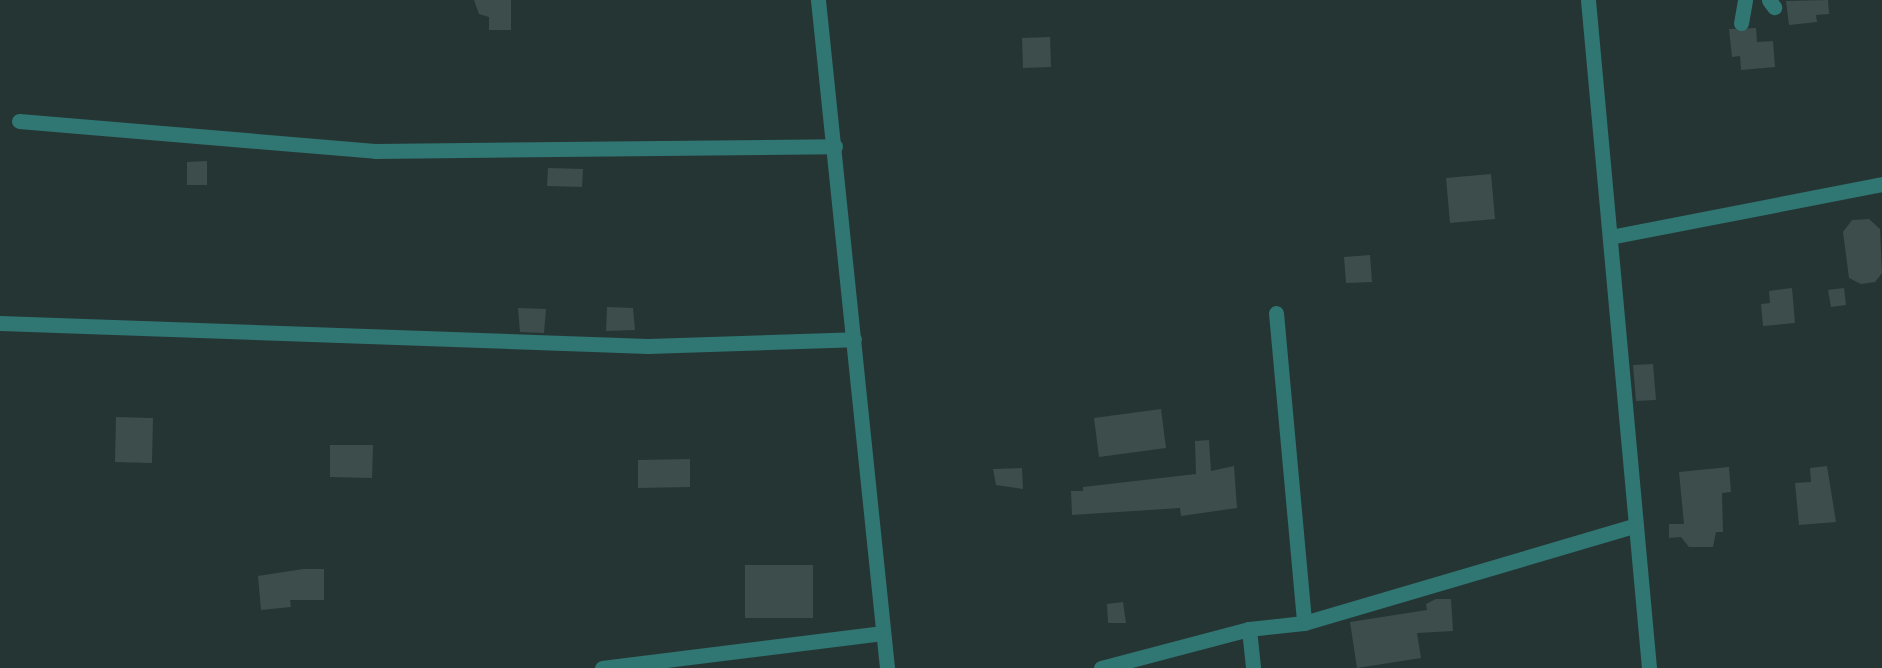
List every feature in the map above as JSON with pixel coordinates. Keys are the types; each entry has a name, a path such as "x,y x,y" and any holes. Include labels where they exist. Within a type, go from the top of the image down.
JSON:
{"street":[{"path":"818,0 835,146 886,668"},
{"path":"1588,0 1649,668"},
{"path":"1741,23 1745,0"},
{"path":"19,121 375,151 835,146"},
{"path":"1610,237 1882,184"},
{"path":"1276,313 1304,623"},
{"path":"0,323 648,346 854,339"},
{"path":"1101,668 1249,628 1304,623 1636,525"},
{"path":"1249,628 1253,668"},
{"path":"602,668 883,633"}],"building":[{"path":"474,0 511,0 511,30 489,30 489,17 479,14"},
{"path":"1828,0 1829,14 1816,15 1817,22 1789,25 1786,1"},
{"path":"1756,28 1757,42 1773,41 1775,67 1741,70 1740,56 1732,57 1729,29"},
{"path":"1050,37 1051,67 1023,68 1022,38"},
{"path":"207,161 207,185 187,185 187,162"},
{"path":"548,168 583,169 582,187 547,186"},
{"path":"1491,174 1495,219 1450,223 1446,178"},
{"path":"1869,219 1880,229 1882,273 1875,282 1861,284 1849,278 1843,232 1852,220"},
{"path":"1370,255 1372,282 1346,283 1344,257"},
{"path":"1792,288 1795,323 1763,326 1761,304 1770,303 1769,291"},
{"path":"1844,288 1846,305 1831,307 1828,290"},
{"path":"607,307 633,308 635,330 606,331"},
{"path":"518,308 546,309 544,333 520,332"},
{"path":"1653,364 1656,400 1636,401 1633,365"},
{"path":"1161,409 1166,448 1099,457 1094,418"},
{"path":"116,417 153,418 152,463 115,462"},
{"path":"1209,440 1211,471 1234,466 1237,508 1181,516 1180,508 1072,515 1071,491 1083,491 1083,487 1196,474 1195,441"},
{"path":"330,445 373,445 372,478 330,477"},
{"path":"690,459 690,487 638,488 638,460"},
{"path":"1827,466 1836,522 1799,525 1795,483 1811,482 1810,468"},
{"path":"1729,467 1731,492 1722,493 1723,532 1716,532 1713,547 1689,547 1681,537 1669,538 1669,524 1684,524 1679,472"},
{"path":"1022,468 1023,489 996,485 993,469"},
{"path":"745,565 813,565 813,618 745,618"},
{"path":"303,569 324,569 324,600 290,600 291,607 261,610 258,576"},
{"path":"1436,599 1451,599 1453,631 1417,633 1421,658 1357,668 1350,622 1427,610 1426,604"},
{"path":"1123,602 1126,623 1108,623 1107,604"}]}
